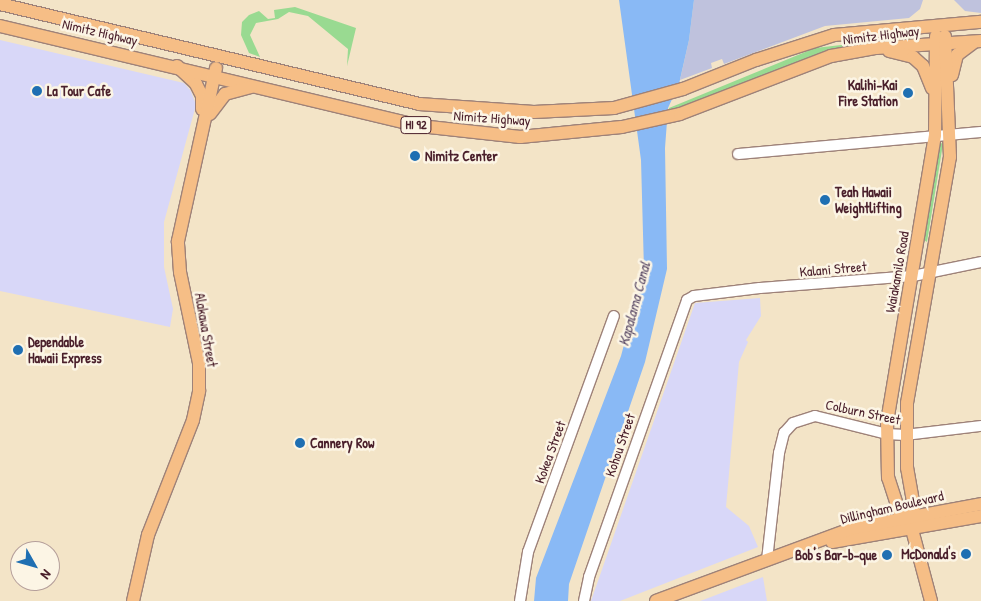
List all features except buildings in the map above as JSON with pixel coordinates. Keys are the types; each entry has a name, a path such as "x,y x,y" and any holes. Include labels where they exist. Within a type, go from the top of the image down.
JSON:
{"main road":[{"name":"Nimitz Highway","path":"0,4 219,59 419,104 534,112 614,108 683,89 756,60 834,35 981,22"},
{"name":"Nimitz Highway","path":"0,26 215,74 253,87 420,126 471,134 534,137 622,127 680,114 820,60 876,48 979,41"},
{"name":"Waiakamilo Road","path":"909,520 914,507 905,435 910,384 950,157 950,134 942,104 940,26"},
{"path":"942,104 952,62 964,48 979,41"},
{"path":"876,48 913,57 923,66 942,104"},
{"name":"Alakawa Street","path":"133,601 148,535 193,420 199,391 199,363 180,272 178,241 219,59"},
{"path":"177,66 196,84 202,96 203,127"},
{"path":"203,127 221,98 253,87"},
{"name":"Waiakamilo Road","path":"932,601 909,520 899,511 888,478 887,434 896,358 913,276 935,135 942,104"},
{"name":"Dillingham Boulevard","path":"656,601 812,545 981,504"},
{"name":"Dillingham Boulevard","path":"909,520 981,516"}],"street":[{"path":"738,154 981,132"},
{"name":"Kalani Street","path":"687,300 694,296 760,288 930,274 981,262"},
{"name":"Kohou Street","path":"584,601 589,577 687,300"},
{"name":"Kokea Street","path":"520,601 528,552 614,316"},
{"name":"Colburn Street","path":"768,560 779,453 787,428 815,416 887,434 905,435 981,426"}],"shaded area":[{"path":"694,0 923,0 920,9 909,18 825,26 724,64 722,59 711,63 712,68 680,80 689,40"},
{"path":"954,0 981,0 981,13 965,11"},
{"path":"0,40 184,83 191,91 196,105 164,222 164,267 173,309 170,327 0,291"},
{"path":"760,298 761,316 746,340 748,342 739,362 726,507 749,526 758,547 620,601 591,601 695,303"},
{"path":"763,577 767,601 700,601 703,600"}],"green space":[{"path":"295,7 356,28 347,66 348,49 308,16 289,12 278,19 256,23 250,35 260,57 249,53 241,35 242,22 249,15 259,11 268,19 275,18 274,10"},
{"path":"920,36 920,40 867,44 668,117 669,108 815,48"},
{"path":"939,142 943,144 927,242 924,240"}],"water":[{"path":"619,0 694,0 689,40 679,84 668,108 665,148 667,269 645,362 569,584 568,601 534,601 536,578 621,356 644,270 641,160"}],"place":[{"name":"La Tour Cafe","path":"37,91"},
{"name":"Kalihi-Kai Fire Station","path":"908,93"},
{"name":"Nimitz Center","path":"415,156"},
{"name":"Teah Hawaii Weightlifting","path":"825,200"},
{"name":"Dependable Hawaii Express","path":"18,350"},
{"name":"Cannery Row","path":"300,443"},
{"name":"McDonald's","path":"966,554"},
{"name":"Bob's Bar-b-que","path":"887,555"}],"water label":[{"name":"Kapalama Canal","path":"634,304"}]}
